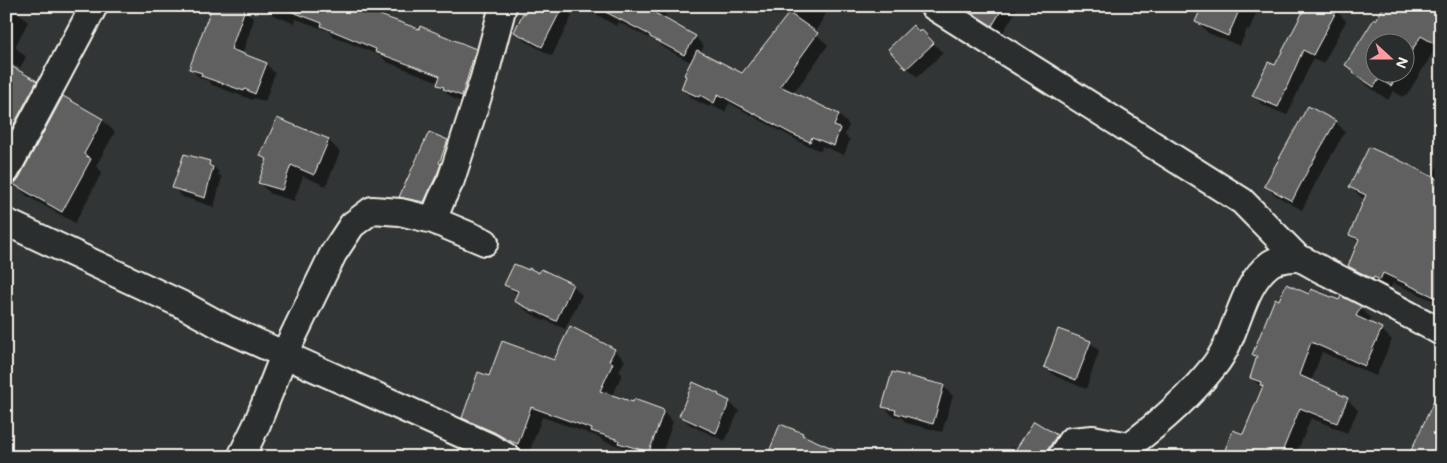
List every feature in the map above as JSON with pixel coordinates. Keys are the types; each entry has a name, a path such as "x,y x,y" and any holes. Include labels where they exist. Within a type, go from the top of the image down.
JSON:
{"street":[{"path":"6,171 94,6"},
{"path":"434,220 451,180 484,78 503,6"},
{"path":"932,6 1242,202 1298,258 1441,332"},
{"path":"241,457 257,424 284,355 333,254 352,225 372,210 400,212 434,220 485,242"},
{"path":"6,222 185,306 225,328 488,446 507,457"},
{"path":"1061,457 1071,441 1093,440 1129,446 1152,429 1184,399 1215,365 1230,340 1240,311 1255,280 1271,263 1298,258"}],"building":[{"path":"212,6 246,6 231,49 267,63 255,94 245,89 244,91 201,76 202,73 189,69"},
{"path":"282,6 384,6 380,15 419,29 420,26 476,49 462,96 437,85 440,76 375,52 376,49 321,26 322,23 282,8"},
{"path":"529,6 563,6 542,47 514,32 523,13 525,14"},
{"path":"594,6 659,6 655,13 696,36 684,55"},
{"path":"962,6 1004,6 992,26"},
{"path":"1202,6 1241,6 1228,36 1195,22"},
{"path":"1306,6 1339,6 1313,55 1303,50 1278,107 1252,96 1268,62 1275,65"},
{"path":"1384,6 1441,6 1441,35 1435,44 1421,36 1414,47 1414,32 1366,32 1374,19 1376,20"},
{"path":"789,13 818,33 780,86 839,114 834,126 840,128 834,146 812,137 810,142 792,134 718,94 714,103 700,95 699,97 681,89 686,76 684,75 697,50 742,73"},
{"path":"913,25 919,32 921,29 934,43 906,69 888,49"},
{"path":"1364,35 1364,80 1345,65"},
{"path":"6,63 37,81 6,139"},
{"path":"1366,82 1377,82 1374,87"},
{"path":"1384,82 1393,82 1391,86"},
{"path":"63,96 103,119 84,154 91,159 62,212 13,184 19,178"},
{"path":"1308,106 1336,121 1292,201 1264,186"},
{"path":"277,118 329,139 314,175 291,165 282,190 258,183 267,159 260,156"},
{"path":"429,132 448,140 437,174 424,202 399,197"},
{"path":"1369,147 1441,181 1441,300 1383,273 1380,280 1374,277 1373,279 1348,266 1359,239 1349,235 1366,195 1349,187"},
{"path":"184,154 210,161 209,165 213,167 205,198 172,188"},
{"path":"514,264 539,273 541,269 573,284 556,321 514,301 518,291 504,285"},
{"path":"1286,284 1309,294 1311,289 1339,300 1341,296 1361,306 1356,316 1382,328 1365,366 1311,342 1299,375 1348,398 1337,423 1300,408 1280,457 1222,457 1233,430 1243,434 1263,386 1260,385 1261,382 1250,378 1257,356 1252,355 1275,298 1279,300"},
{"path":"570,326 615,349 609,361 613,363 600,391 633,402 634,399 664,410 649,452 618,443 619,440 531,407 518,444 462,418 478,372 489,376 502,341 554,360"},
{"path":"1058,329 1091,341 1076,380 1044,367"},
{"path":"892,372 944,385 933,424 895,413 896,410 882,407"},
{"path":"693,382 730,401 716,433 679,416"},
{"path":"1441,386 1441,457 1408,457"},
{"path":"1034,421 1057,435 1048,449 1046,457 1011,457"},
{"path":"780,424 803,433 802,435 853,457 767,457"}]}
